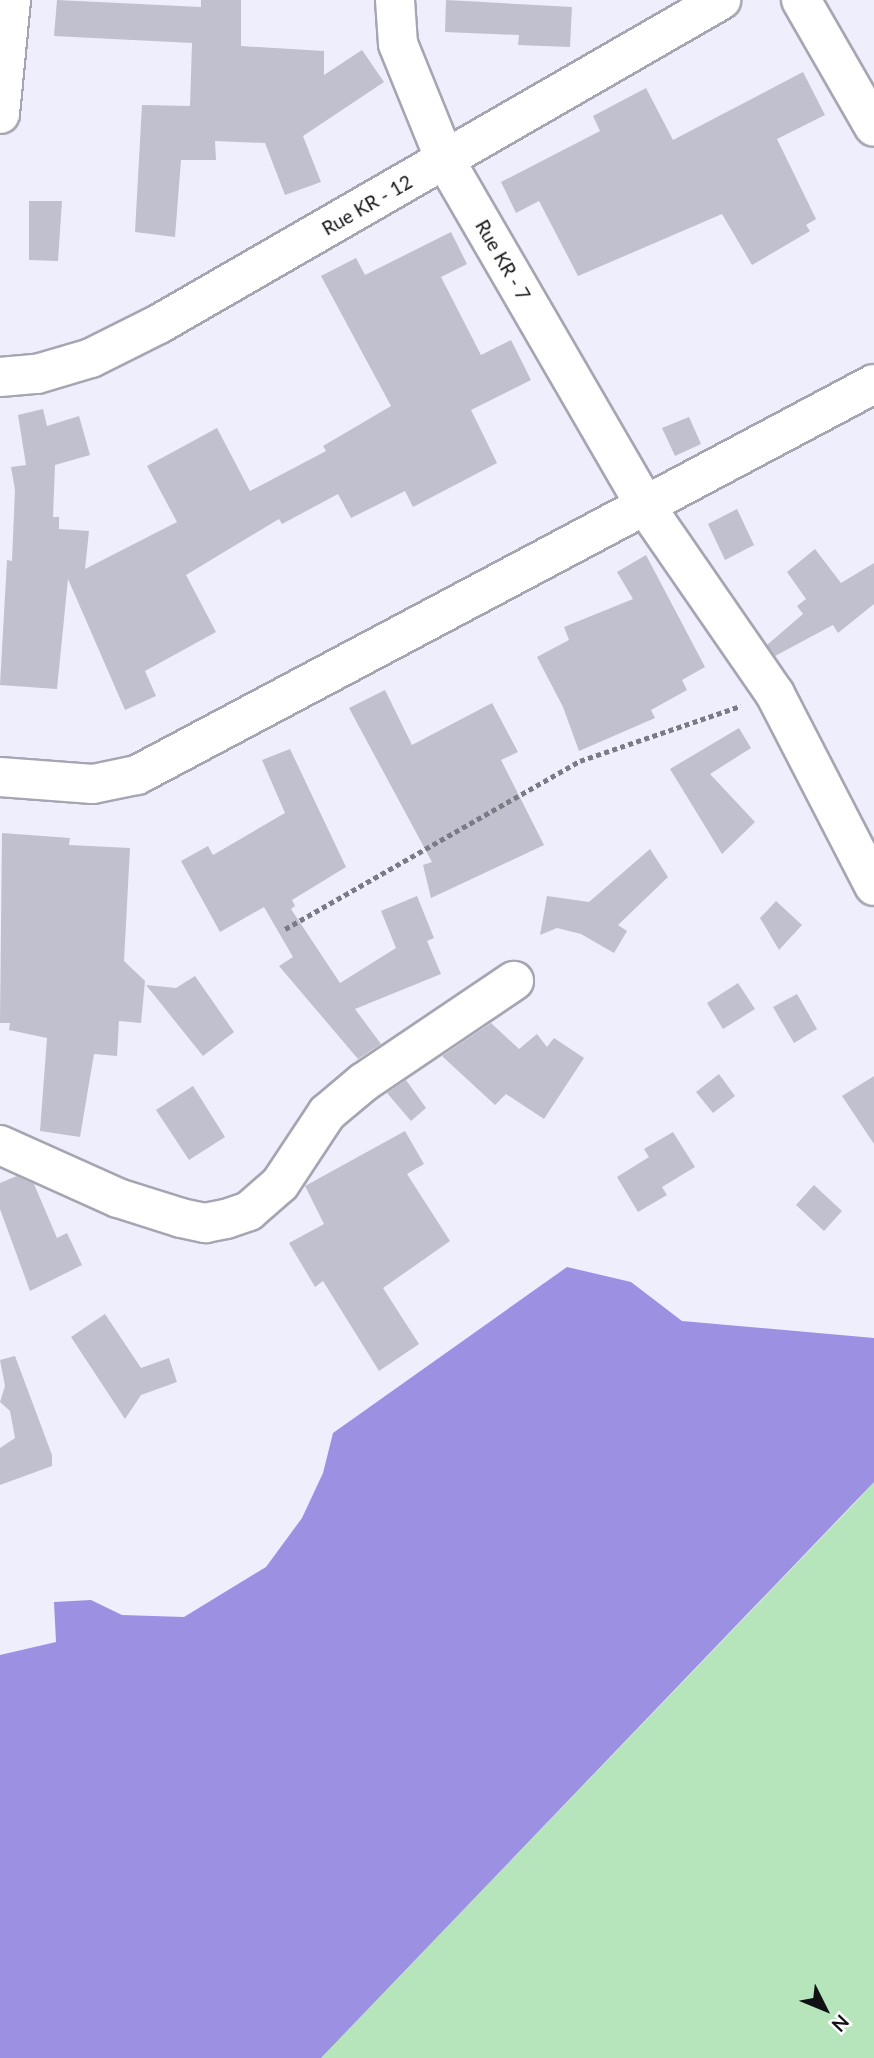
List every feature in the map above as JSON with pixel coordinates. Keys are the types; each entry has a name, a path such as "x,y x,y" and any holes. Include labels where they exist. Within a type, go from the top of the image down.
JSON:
{"street":[{"path":"0,114 10,0"},
{"name":"Rue KR - 7","path":"395,0 398,44 446,160 646,507 775,694 874,886"},
{"name":"Rue KR - 12","path":"0,377 37,374 91,358 159,324 721,0"},
{"path":"801,0 874,127"},
{"path":"0,777 93,784 136,775 874,384"},
{"path":"0,1145 118,1198 181,1219 205,1223 226,1219 248,1211 280,1184 327,1113 364,1082 514,981"}],"path":[{"path":"285,929 580,761 775,694"}],"green space":[{"path":"874,1482 874,2058 321,2058 852,1506"}],"shaded area":[{"path":"567,1267 631,1282 682,1321 874,1338 874,1482 321,2058 0,2058 0,1655 56,1642 54,1602 91,1600 122,1615 184,1617 266,1567 302,1518 323,1473 333,1433"}],"building":[{"path":"57,0 201,7 201,0 241,0 241,46 324,51 324,75 362,50 384,82 303,136 321,182 285,195 265,143 215,141 216,160 181,160 175,237 135,232 142,105 190,106 192,43 54,36"},
{"path":"446,0 572,7 570,47 518,45 519,35 445,32"},
{"path":"803,72 825,115 777,139 816,219 806,225 810,231 752,265 722,214 578,276 539,201 516,213 501,182 600,131 593,116 646,88 673,140"},
{"path":"29,201 62,201 58,261 29,260"},
{"path":"451,232 467,264 441,277 481,355 511,340 531,380 471,410 497,463 413,507 405,491 351,518 338,494 282,524 279,519 186,575 216,632 145,671 156,696 125,710 68,579 57,689 0,685 7,560 12,561 15,490 11,467 26,465 18,415 43,409 47,426 79,416 90,455 55,465 53,517 59,517 59,529 89,531 85,569 177,522 147,466 217,428 250,491 326,451 323,446 391,406 321,276 356,258 365,275"},
{"path":"689,417 701,444 675,456 662,428"},
{"path":"737,509 754,545 725,560 708,524"},
{"path":"815,549 841,583 874,563 874,604 838,633 833,625 775,656 767,645 803,614 797,606 806,599 787,572"},
{"path":"646,555 705,667 682,680 687,690 651,710 655,718 579,751 563,707 537,657 569,640 564,627 633,599 617,572"},
{"path":"385,690 412,745 492,703 518,752 501,760 544,845 431,898 423,865 432,862 349,708"},
{"path":"739,728 751,748 710,774 755,822 722,854 670,769"},
{"path":"290,749 346,867 292,900 295,906 291,909 340,983 396,948 381,911 417,896 434,938 427,941 441,974 355,1009 381,1044 358,1059 279,966 293,957 264,907 220,932 181,861 208,846 213,855 285,813 262,760"},
{"path":"2,833 70,838 69,845 130,848 124,961 145,981 141,1023 119,1021 117,1056 94,1054 80,1137 40,1131 47,1038 9,1030 10,1023 0,1023"},
{"path":"650,849 668,877 618,925 627,931 614,953 581,934 557,928 540,935 547,896 589,902"},
{"path":"776,901 802,925 779,950 760,918"},
{"path":"195,976 234,1032 203,1056 146,985 176,988"},
{"path":"738,983 755,1009 723,1029 707,1003"},
{"path":"797,994 817,1029 794,1043 773,1007"},
{"path":"491,1023 519,1049 537,1034 547,1047 554,1038 584,1058 544,1119 506,1094 495,1105 442,1056"},
{"path":"719,1074 735,1096 713,1113 696,1092"},
{"path":"874,1076 874,1144 842,1096"},
{"path":"406,1080 426,1108 411,1121 387,1093"},
{"path":"193,1086 225,1137 189,1160 156,1110"},
{"path":"405,1131 424,1164 407,1174 450,1241 383,1288 419,1344 379,1371 323,1281 315,1287 289,1243 324,1224 305,1186"},
{"path":"673,1132 695,1167 662,1187 667,1195 638,1212 617,1177 649,1157 644,1149"},
{"path":"17,1176 34,1184 57,1238 67,1233 82,1265 30,1291 0,1209 0,1183"},
{"path":"814,1185 842,1211 824,1231 796,1205"},
{"path":"105,1314 141,1368 169,1358 177,1382 141,1395 125,1419 71,1337"},
{"path":"15,1356 52,1455 52,1466 0,1485 0,1448 15,1438 10,1411 0,1402 5,1386 0,1360"}]}
